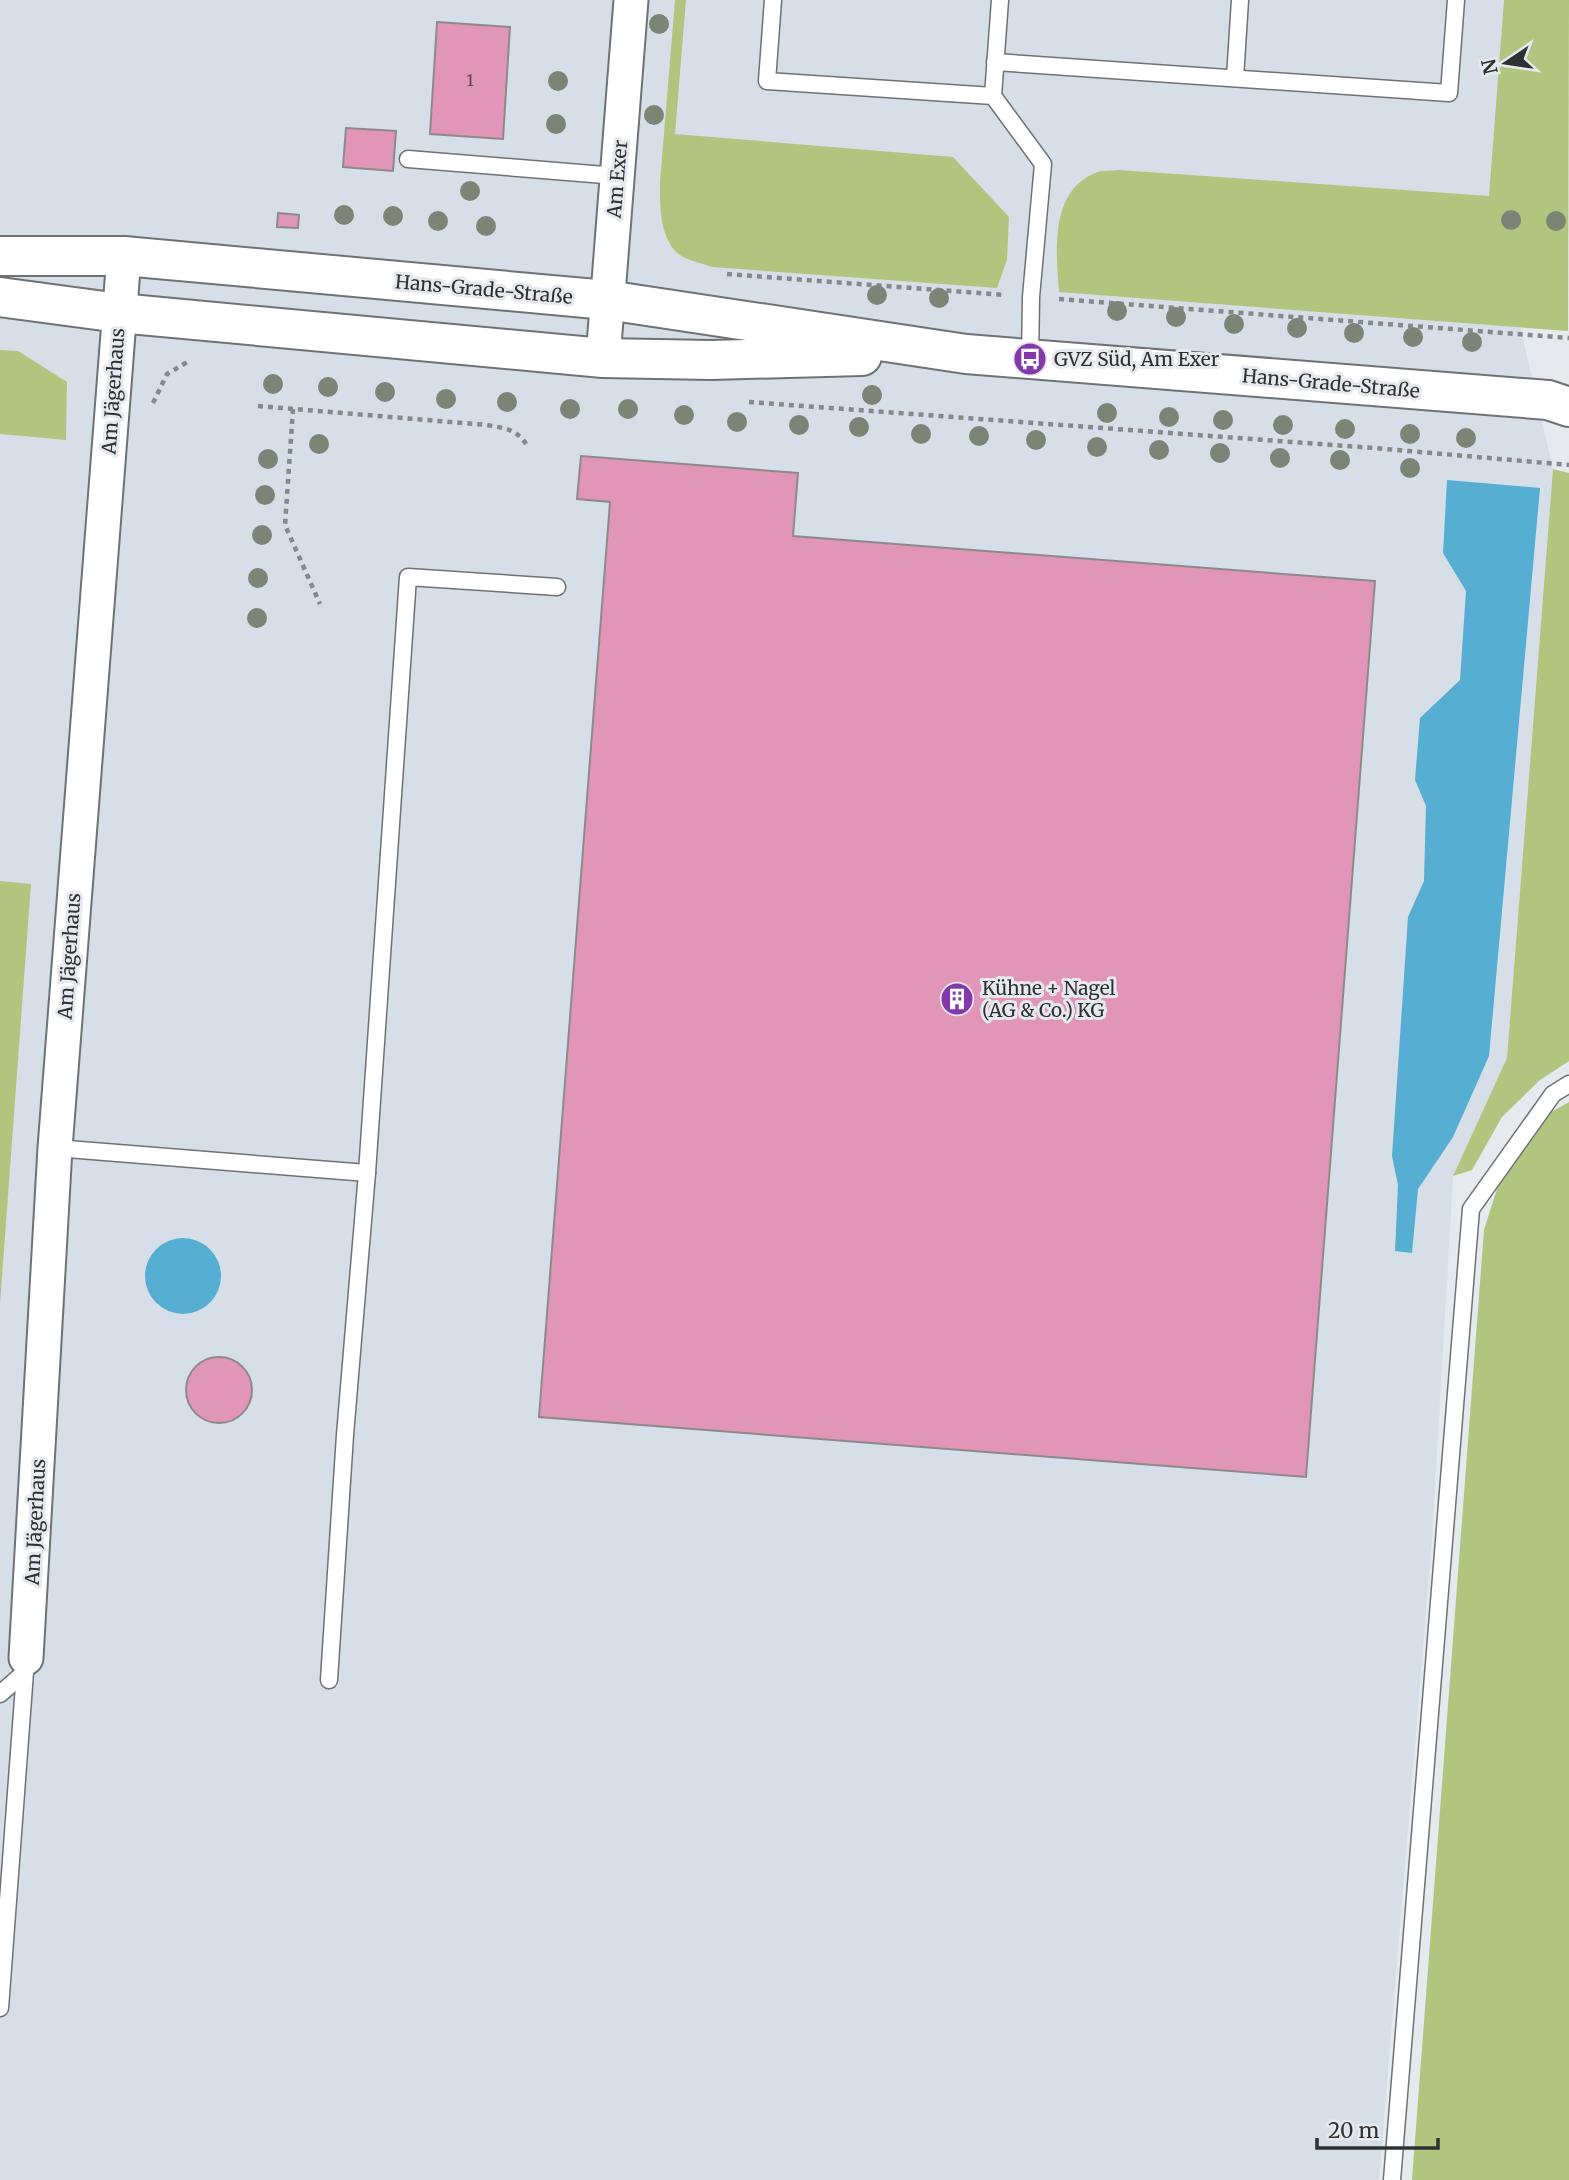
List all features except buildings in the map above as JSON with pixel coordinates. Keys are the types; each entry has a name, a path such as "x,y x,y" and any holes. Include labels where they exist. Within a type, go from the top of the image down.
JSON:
{"street":[{"name":"Am Exer","path":"603,358 631,0"},
{"name":"Hans-Grade-Straße","path":"0,256 124,256 607,300 966,354 1548,400 1569,407"},
{"name":"Am Jägerhaus","path":"26,1665 55,1148 124,256"},
{"name":"Hans-Grade-Straße","path":"0,297 119,313 603,358 711,360 966,354"}],"lane":[{"path":"773,0 767,82 993,96"},
{"path":"1000,0 993,96 1043,164 1031,297 1030,359"},
{"path":"1235,78 1240,0"},
{"path":"995,62 1449,93 1456,0"},
{"path":"408,159 617,176"},
{"path":"329,1680 408,577 557,587"},
{"path":"1392,2180 1471,1209 1552,1094 1569,1084"},
{"path":"55,1148 367,1173"},
{"path":"0,1694 26,1665"},
{"path":"0,2008 26,1665"}],"path":[{"path":"725,274 1569,338"},
{"path":"152,412 154,399 167,374 190,361"},
{"path":"737,401 1569,465"},
{"path":"258,406 487,425 510,429 523,438 529,448"},
{"path":"293,409 285,525 320,604"}],"shaded area":[{"path":"0,0 1504,0 1490,196 1553,469 1507,1059 1453,1176 1432,1539 1379,2180 0,2180"}],"green space":[{"path":"675,0 686,0 675,134 953,157 1009,217 1007,260 997,288 712,267 679,255 670,244 663,228 660,191"},
{"path":"1504,0 1569,0 1568,331 1059,292 1057,241 1063,207 1082,180 1100,171 1119,170 1489,196"},
{"path":"0,350 18,351 67,382 66,440 0,434"},
{"path":"1553,469 1569,473 1569,1061 1540,1080 1502,1117 1472,1170 1453,1176 1507,1058"},
{"path":"0,881 31,884 0,1304"},
{"path":"1569,1102 1569,2180 1412,2180 1484,1230 1504,1167 1546,1115"}],"water":[{"path":"1447,480 1540,488 1489,1056 1453,1137 1418,1189 1412,1253 1395,1251 1398,1185 1392,1156 1408,917 1424,881 1426,806 1415,780 1420,718 1460,680 1466,591 1443,553"},
{"path":"183,1238 198,1241 210,1249 218,1261 221,1276 218,1291 210,1303 198,1311 183,1314 168,1311 156,1303 148,1291 145,1276 148,1261 156,1249 168,1241"}],"place":[{"name":"GVZ Süd, Am Exer","path":"1030,359"},
{"name":"Kühne + Nagel (AG & Co.) KG","path":"957,999"}]}
